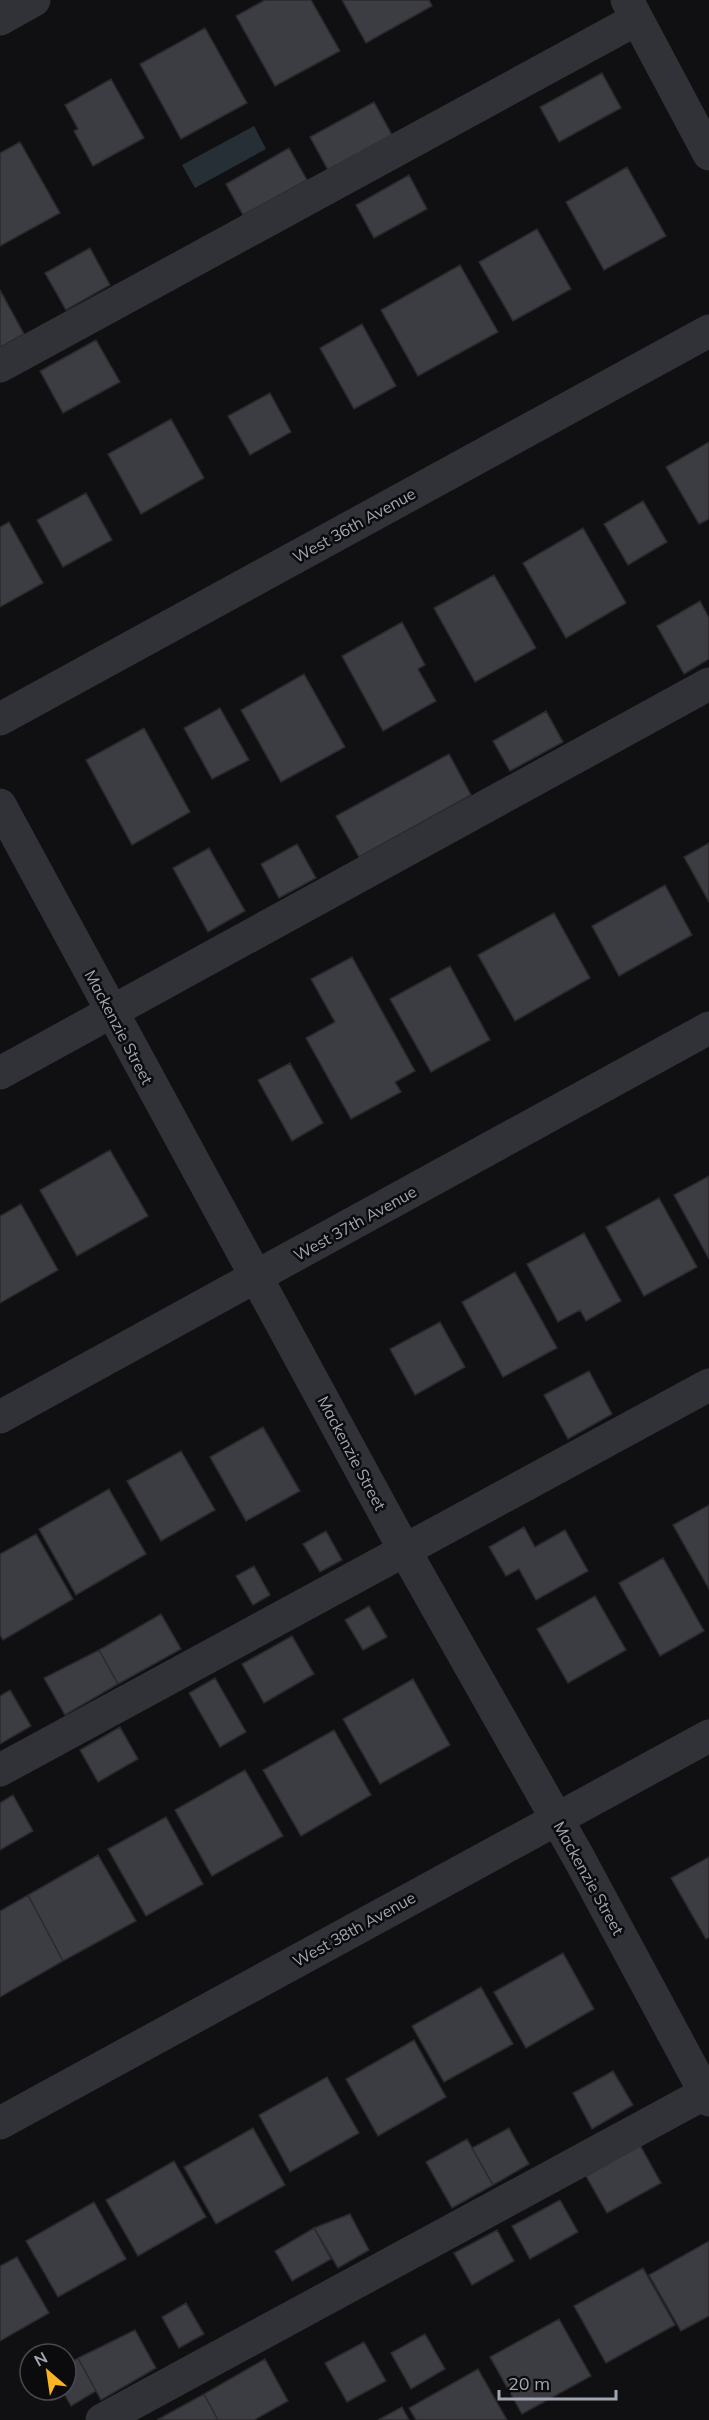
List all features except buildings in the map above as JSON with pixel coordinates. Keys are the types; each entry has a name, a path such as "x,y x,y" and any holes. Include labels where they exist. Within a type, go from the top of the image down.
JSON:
{"street":[{"path":"0,19 34,0"},
{"path":"0,366 632,10 709,154"},
{"name":"West 36th Avenue","path":"0,719 709,330"},
{"path":"0,1073 709,684"},
{"name":"Mackenzie Street","path":"0,805 405,1551 557,1819 708,2095"},
{"name":"West 37th Avenue","path":"0,1417 709,1028"},
{"path":"0,1770 709,1384"},
{"name":"West 38th Avenue","path":"0,2123 709,1736"},
{"path":"102,2420 708,2095"}],"shaded area":[{"path":"254,126 266,149 195,188 182,165"}]}
